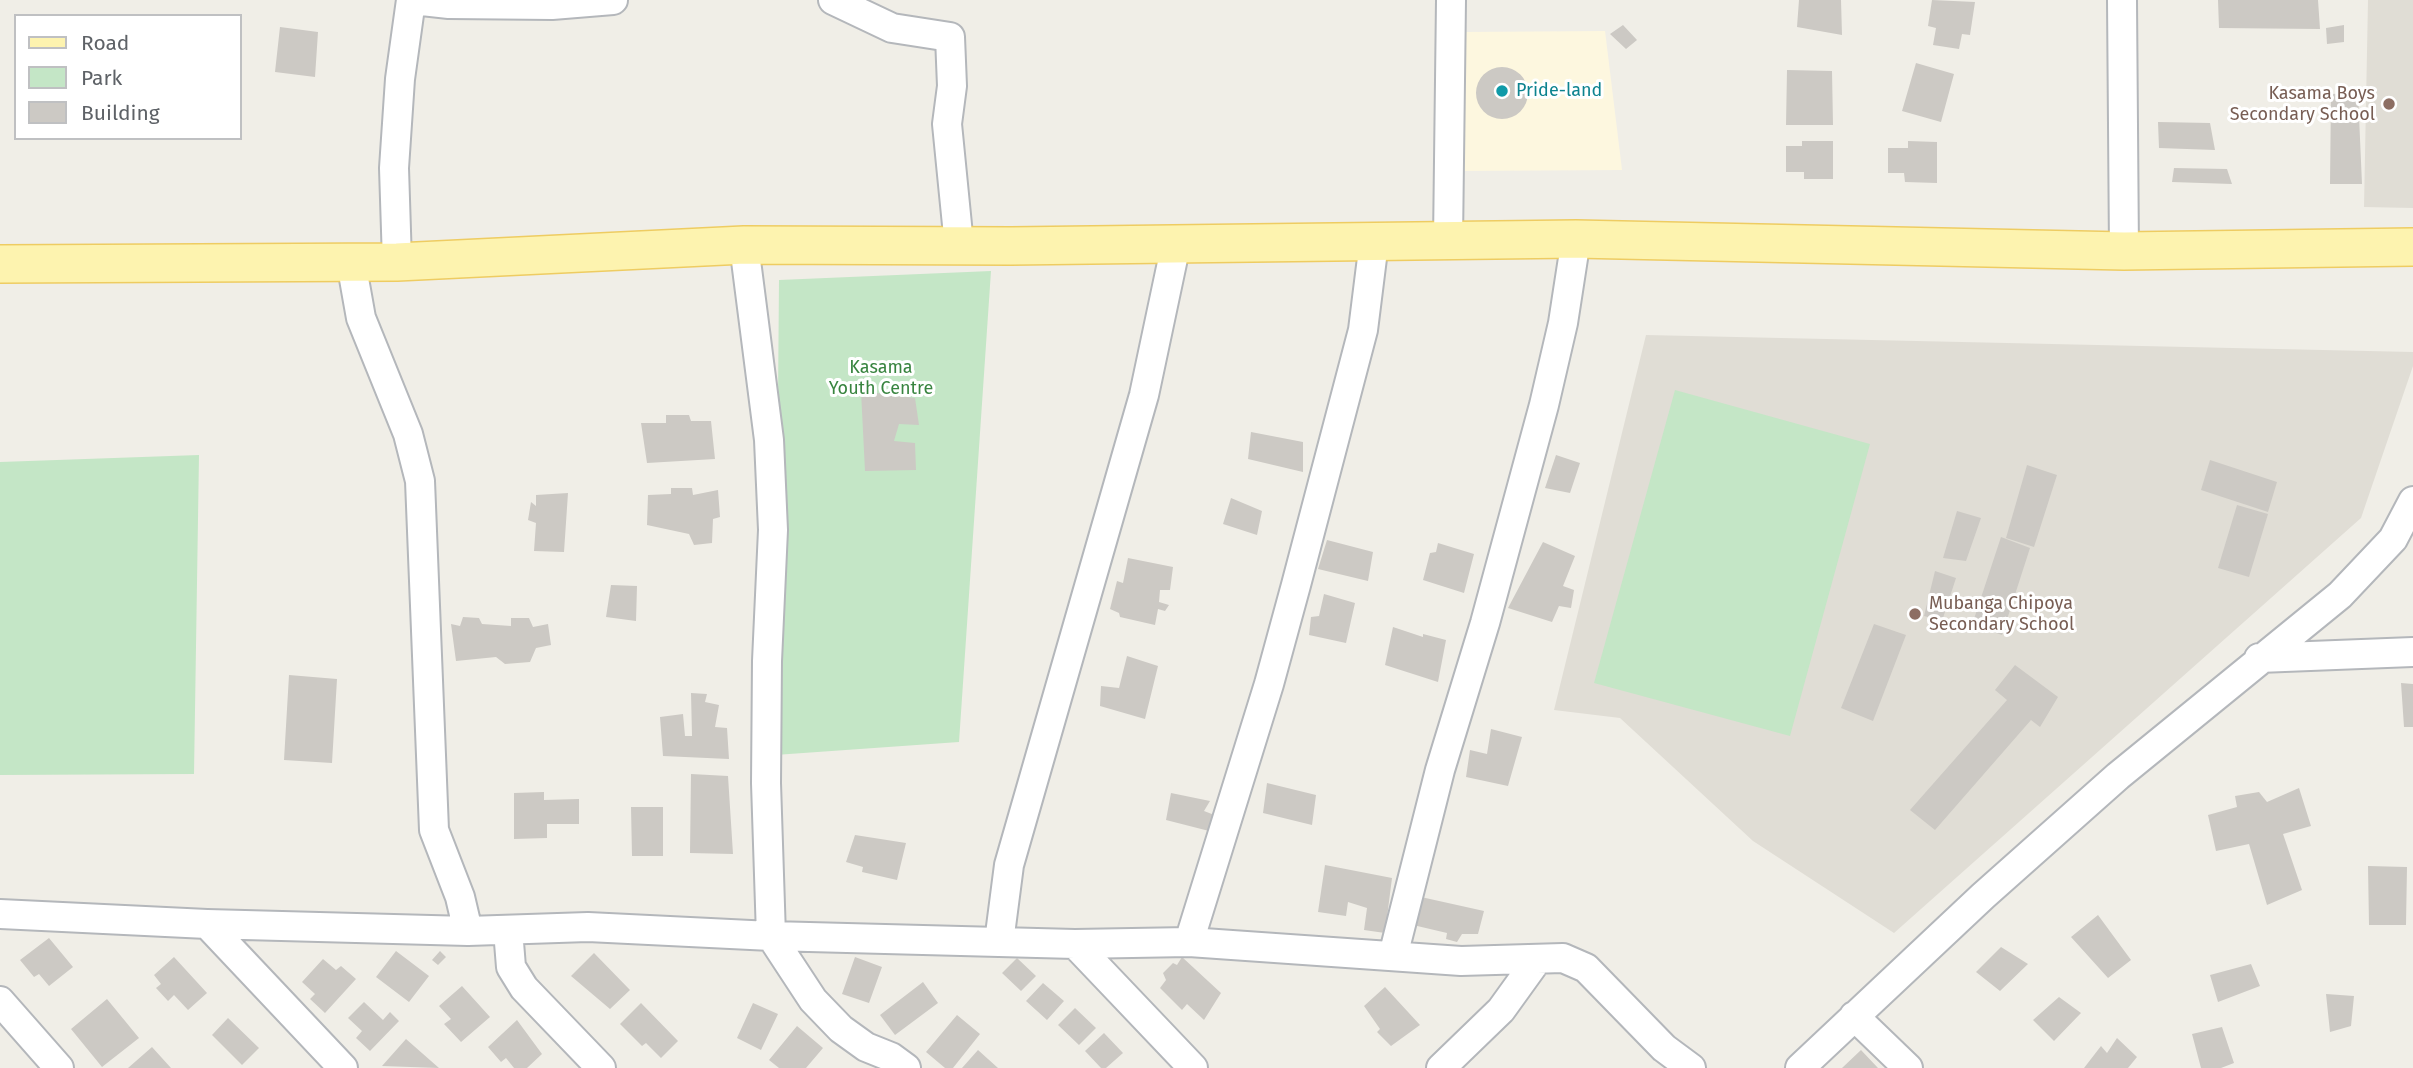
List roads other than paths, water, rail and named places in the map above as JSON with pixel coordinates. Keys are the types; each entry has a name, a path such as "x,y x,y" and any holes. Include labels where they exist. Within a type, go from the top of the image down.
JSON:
{"main road":[{"path":"0,264 397,262 744,245 1176,244 1576,239 2124,251 2413,247"}],"street":[{"path":"397,262 394,168 400,79 412,0 449,4 552,5 613,0"},
{"path":"832,0 892,28 950,37 952,86 947,124 959,245"},
{"path":"1448,241 1451,0"},
{"path":"2122,0 2124,251"},
{"path":"1393,956 1436,784 1485,623 1537,432 1563,323 1576,239"},
{"path":"1189,942 1269,684 1363,330 1374,242"},
{"path":"999,942 1009,865 1144,395 1176,244"},
{"path":"744,245 769,440 774,530 767,661 766,769 771,936 814,1000 841,1029 866,1047 891,1057 906,1068"},
{"path":"351,262 361,318 408,434 420,481 433,830 460,897 468,931"},
{"path":"1800,1068 2087,803 2259,658 2340,595 2393,539 2413,501"},
{"path":"2259,658 2413,652"},
{"path":"0,914 207,924 468,931 588,927 771,936 1075,944 1189,942 1461,961 1563,958 1586,968 1664,1048 1691,1068"},
{"path":"207,924 343,1068"},
{"path":"508,930 511,967 517,978 601,1068"},
{"path":"1075,944 1193,1068"},
{"path":"1441,1068 1501,1010 1537,960"},
{"path":"0,1001 59,1068"},
{"path":"1854,1016 1908,1068"}],"place":[{"name":"Pride-land","path":"1502,91"},
{"name":"Kasama Boys Secondary School","path":"2389,104"},
{"name":"Mubanga Chipoya Secondary School","path":"1915,614"}],"park label":[{"name":"Kasama Youth Centre","path":"881,378"}]}
